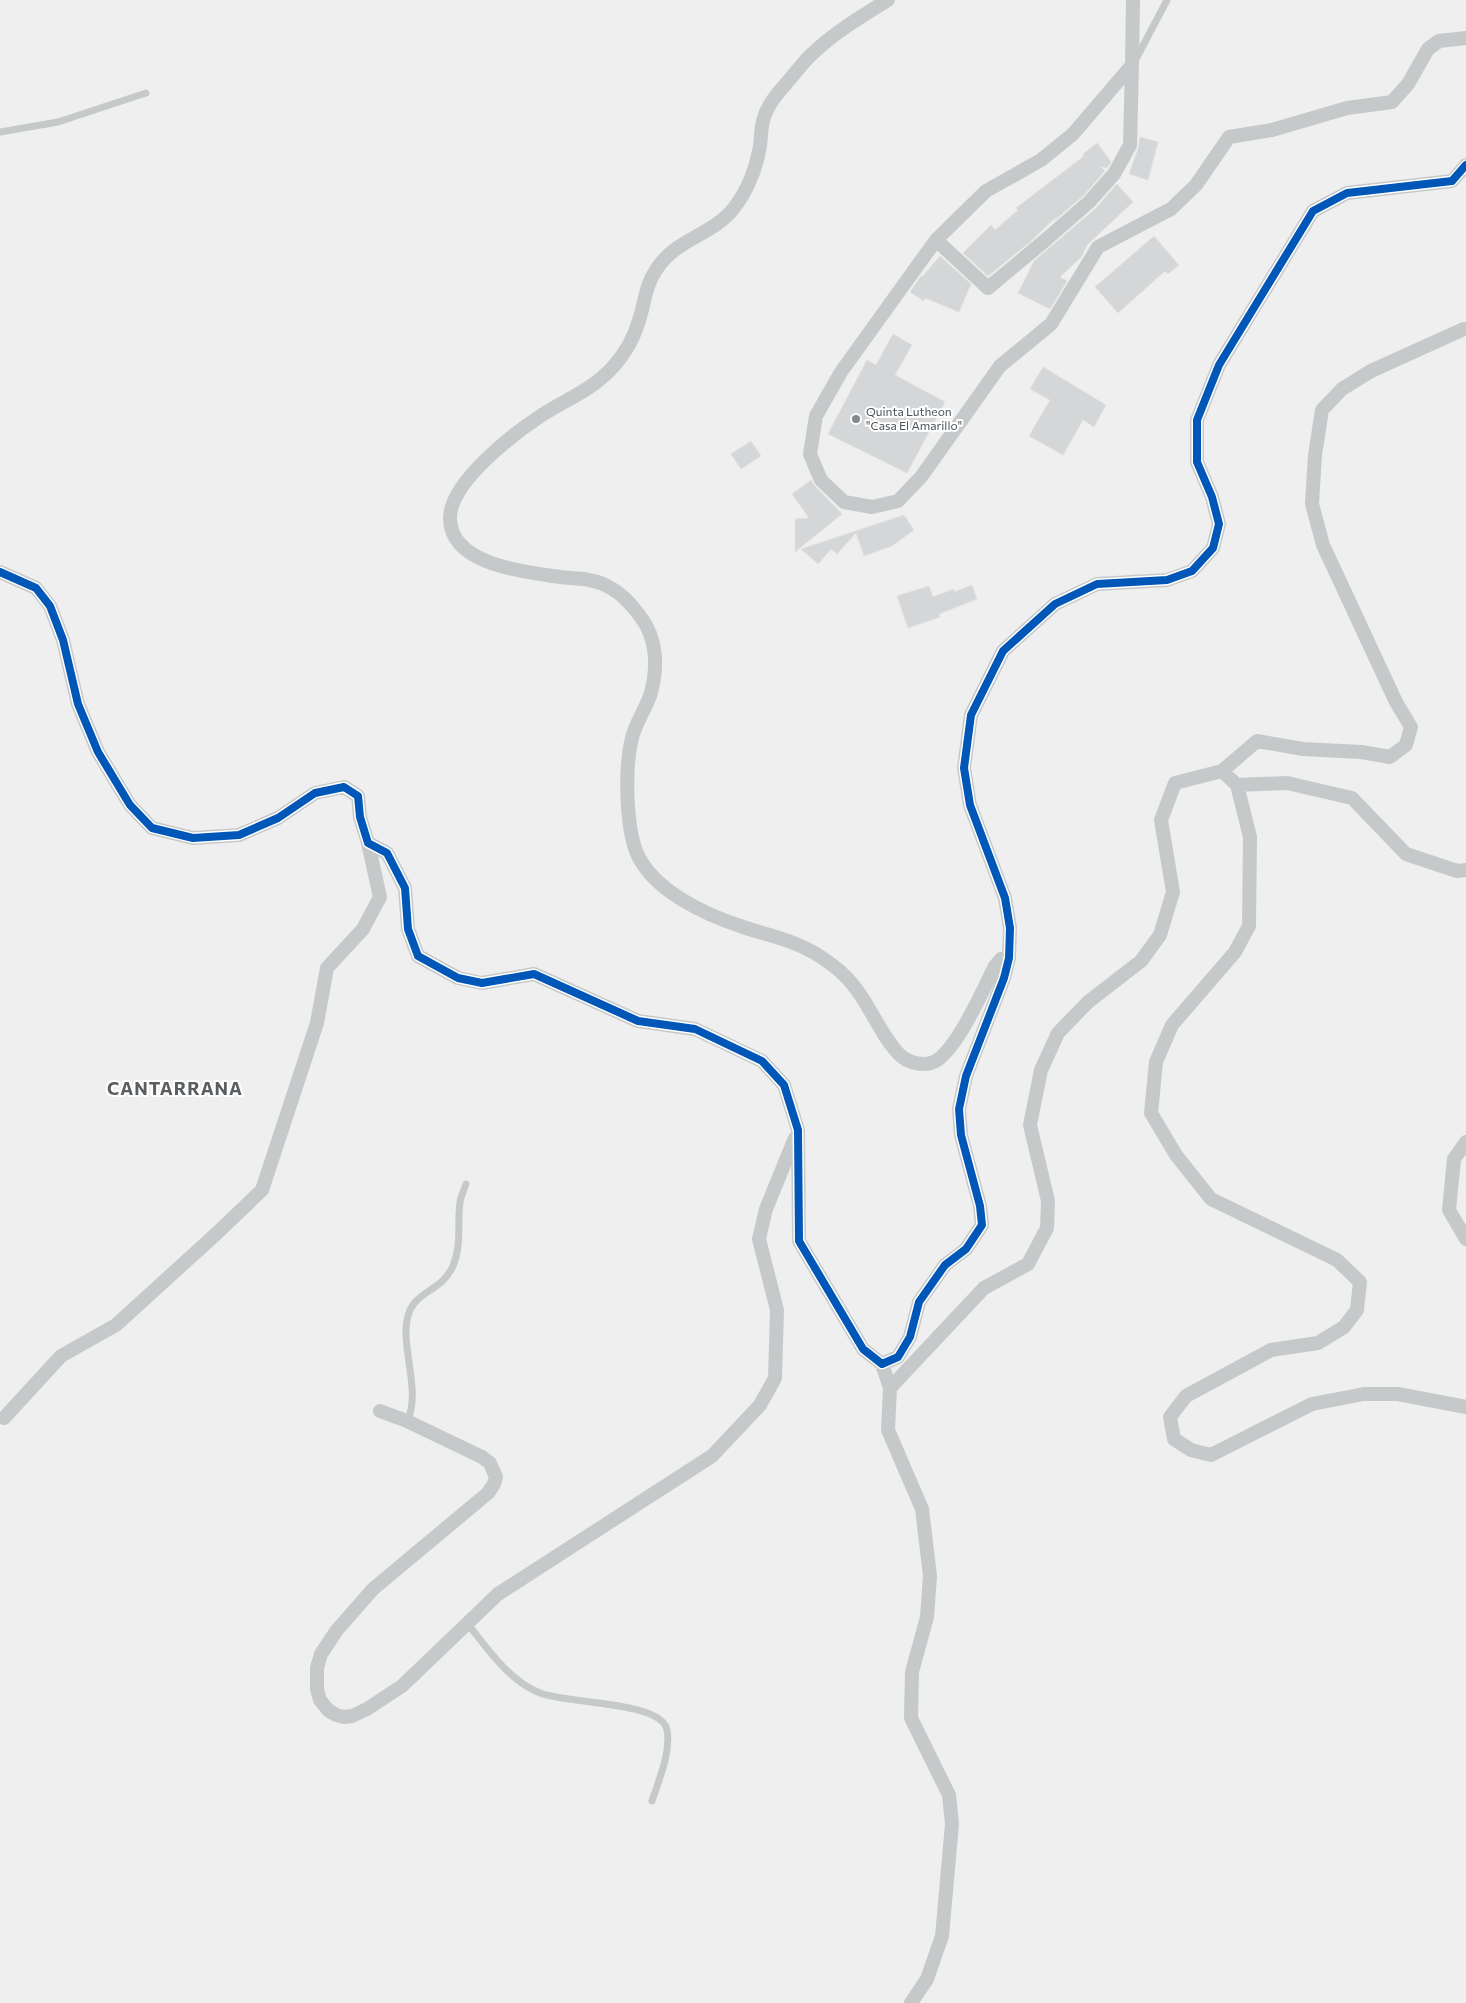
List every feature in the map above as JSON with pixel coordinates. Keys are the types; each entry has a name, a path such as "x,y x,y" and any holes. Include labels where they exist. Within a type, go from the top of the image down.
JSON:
{"street":[{"path":"888,0 852,21 812,54 772,99 763,120 757,161 752,177 737,204 717,226 682,243 666,256 652,276 637,328 625,352 616,364 593,385 513,434 457,492 450,509 450,527 458,542 470,553 486,562 560,577 588,579 609,586 626,599 643,620 653,641 656,666 649,698 636,722 630,746 628,776 630,831 638,856 652,877 701,910 740,926 782,938 821,957 852,982 901,1057 920,1064 931,1063 940,1059 948,1051 960,1033 995,966 1001,959 1009,958"},
{"path":"936,240 988,288 1089,202 1114,174 1130,146 1132,0"},
{"path":"1132,65 1073,134 1041,160 986,191 936,240 841,372 816,416 810,454 821,480 844,502 872,507 898,501 921,477 1000,366 1051,324 1098,247 1171,209 1196,185 1229,137 1272,130 1347,108 1392,102 1408,84 1428,49 1439,41 1466,38"},
{"path":"882,1364 898,1357 910,1337 918,1302 945,1265 966,1249 982,1225 980,1206 961,1135 959,1109 966,1076 996,1000 1009,958 1010,928 1005,898 970,805 964,768 971,715 1002,651 1055,604 1097,584 1167,580 1192,571 1213,548 1219,524 1212,497 1197,462 1197,420 1219,365 1313,212 1348,193 1452,181 1466,165"},
{"path":"890,1388 984,1288 1028,1264 1047,1228 1048,1200 1030,1125 1041,1070 1058,1032 1088,1002 1141,961 1160,935 1173,892 1161,820 1175,783 1222,771 1257,741 1304,749 1362,752 1390,757 1406,745 1411,727 1396,702 1323,545 1312,504 1315,455 1322,410 1342,389 1371,371 1464,329"},
{"path":"0,572 36,588 50,606 63,640 78,704 98,752 130,806 152,828 193,838 239,835 278,818 315,793 344,787 358,796 360,817 380,897 363,929 327,968 317,1023 262,1190 116,1325 61,1356 4,1418"},
{"path":"1222,771 1237,785 1250,837 1249,926 1235,952 1172,1025 1156,1062 1151,1113 1176,1155 1211,1199 1337,1260 1360,1282 1357,1310 1344,1327 1318,1342 1271,1350 1186,1396 1170,1417 1174,1439 1191,1450 1211,1456 1312,1404 1364,1394 1398,1394 1466,1407"},
{"path":"1237,785 1287,783 1352,798 1406,854 1458,871 1466,870"},
{"path":"368,843 387,853 405,888 408,929 418,956 458,978 482,983 534,974 638,1021 695,1029 762,1061 784,1085 798,1130 798,1242 863,1349 882,1364 890,1388 888,1430 922,1509 930,1576 927,1616 912,1672 911,1718 949,1795 952,1824 942,1936 927,1979 911,2003"},
{"path":"380,1411 406,1421 482,1457 490,1463 496,1477 488,1493 373,1589 337,1630 321,1654 316,1680 320,1700 328,1710 344,1717 352,1716 367,1709 402,1686 498,1594 712,1456 760,1405 775,1378 778,1310 759,1238 766,1209 798,1130"},
{"path":"1466,1142 1454,1159 1448,1210 1466,1239"}],"lane":[{"path":"1132,65 1167,0"},
{"path":"0,132 58,122 146,93"},
{"path":"406,1421 411,1410 412,1401 406,1331 408,1316 412,1305 418,1298 438,1286 452,1267 458,1246 460,1202 466,1184"},
{"path":"466,1623 504,1669 540,1693 569,1700 641,1710 657,1716 667,1728 668,1738 665,1763 652,1800"}],"building":[{"path":"1140,137 1158,142 1148,180 1129,174 1138,149"},
{"path":"1097,143 1111,162 1107,168 1100,166 1105,171 1083,196 1054,221 1057,216 1030,242 988,276 963,253 991,225 995,230 1018,210 1016,208 1084,156 1083,154"},
{"path":"1117,184 1133,202 1087,245 1082,256 1060,277 1067,281 1050,309 1018,293 1034,261 1095,209"},
{"path":"1154,236 1179,265 1168,274 1165,271 1118,313 1095,287"},
{"path":"940,256 971,284 959,312 925,298 924,301 910,292 922,275"},
{"name":"Quinta Lutheon \"Casa El Amarillo\"","path":"893,334 912,345 895,375 945,402 907,473 828,434 867,360 876,365"},
{"path":"1043,367 1106,405 1094,427 1083,420 1063,455 1029,436 1050,400 1030,389"},
{"path":"751,441 761,456 741,469 731,454"},
{"path":"811,480 842,514 795,552 795,519 809,518 792,494"},
{"path":"904,515 914,530 892,546 864,556 856,533 837,554 831,549 818,564 801,549"},
{"path":"972,585 977,599 939,614 940,617 908,628 897,596 929,586 933,597"}],"cycle path":[{"path":"0,572 36,588 50,606 63,640 78,704 98,752 130,805 152,828 193,838 239,835 278,818 315,793 344,787 358,796 360,817 368,843 387,853 405,888 408,929 418,956 458,978 482,983 534,974 638,1021 695,1029 762,1061 784,1085 798,1130 799,1241 863,1349 882,1364 898,1357 910,1337 919,1302 945,1265 966,1249 982,1225 980,1206 961,1135 959,1109 966,1076 1004,978 1009,958 1010,928 1005,898 970,805 964,768 971,715 1003,651 1055,604 1097,584 1167,580 1192,571 1213,548 1219,524 1212,497 1197,462 1197,420 1219,365 1313,211 1347,193 1452,181 1466,165"}],"place":[{"name":"Quinta Lutheon \"Casa El Amarillo\"","path":"856,419"}],"district":[{"name":"CANTARRANA","path":"175,1089"}]}
